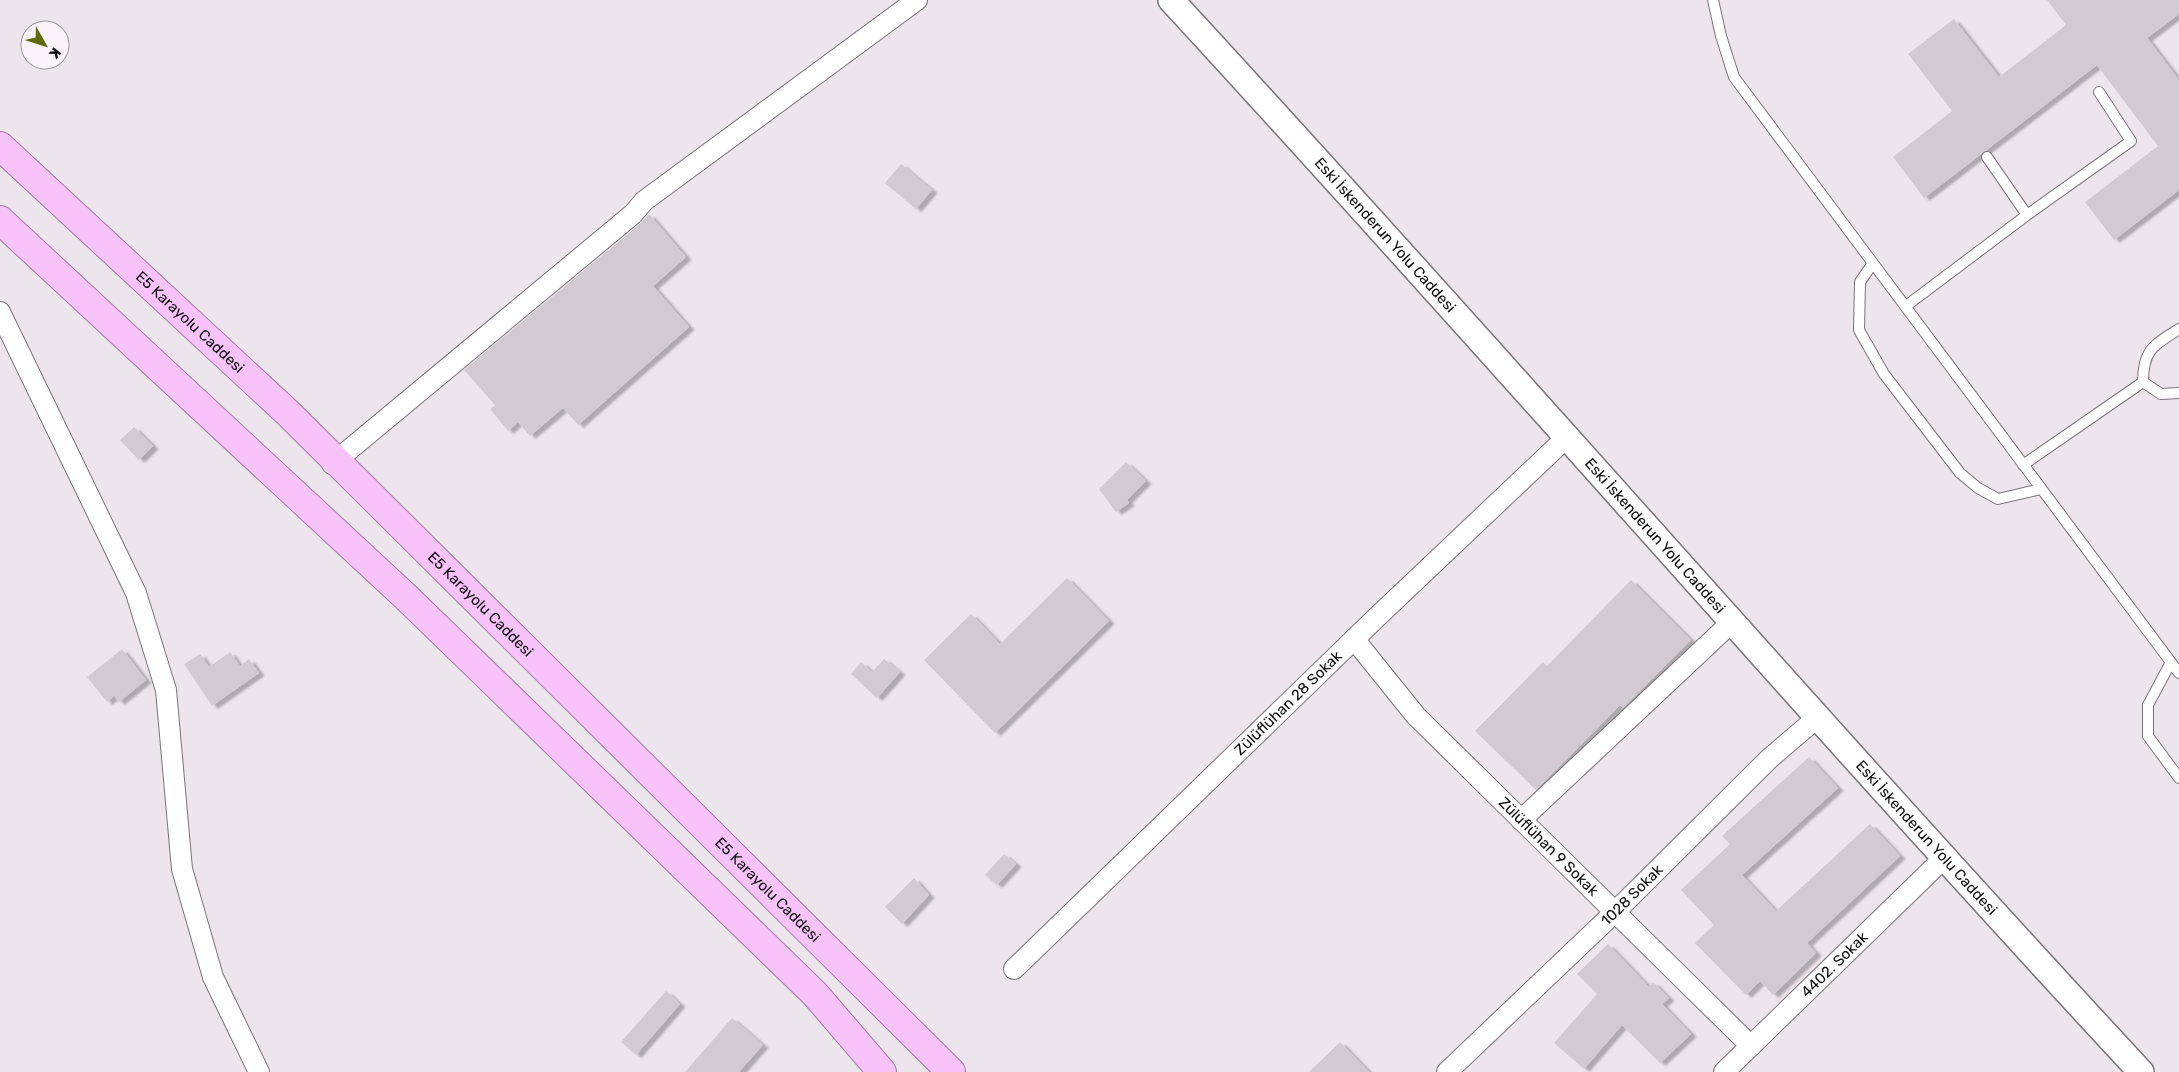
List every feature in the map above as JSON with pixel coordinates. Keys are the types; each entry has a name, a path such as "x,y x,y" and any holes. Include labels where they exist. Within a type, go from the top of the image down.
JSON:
{"highway":[{"name":"E5 Karayolu Caddesi","path":"0,146 288,413 334,463 951,1072"},
{"path":"1,225 413,603 815,994 882,1072"}],"street":[{"path":"334,463 634,214 644,201 917,0"},
{"name":"Eski İskenderun Yolu Caddesi","path":"1171,0 1336,179 1566,438 2141,1072"},
{"path":"0,312 136,593 166,690 182,869 213,977 259,1072"},
{"name":"Zülüflühan 28 Sokak","path":"1014,969 1354,639 1566,438"},
{"path":"1521,820 1732,622"},
{"name":"Zülüflühan 9 Sokak","path":"1354,639 1416,716 1750,1046"},
{"name":"1028 Sokak","path":"1447,1072 1615,912 1770,758 1818,717"},
{"name":"4402. Sokak","path":"1724,1072 1944,857"}],"lane":[{"path":"1713,0 1721,36 1734,77 2179,673"},
{"path":"1906,306 2027,215 2131,141 2100,92"},
{"path":"1987,157 2027,215"},
{"path":"1874,263 1860,282 1859,330 1884,374 1927,432 1960,473 1978,488 1998,499 2041,488"},
{"path":"2143,382 2143,363 2154,344 2179,329"},
{"path":"2023,465 2143,382"},
{"path":"2143,382 2162,394 2179,393"},
{"path":"2171,662 2148,705 2148,736 2179,778"}],"building":[{"path":"2047,0 2179,0 2179,14 2147,38 2179,80 2179,190 2114,240 2085,202 2158,146 2097,65 1924,198 1893,157 1952,111 1908,54 1954,19 1999,77 2066,25"},
{"path":"901,164 932,190 916,209 885,183"},
{"path":"649,214 686,257 653,286 689,327 578,425 563,408 530,436 518,422 508,431 490,409 495,405 464,370 641,223"},
{"path":"134,427 153,446 139,460 120,440"},
{"path":"1126,462 1146,481 1127,500 1129,503 1116,512 1099,489"},
{"path":"1067,578 1109,621 995,733 924,660 971,614 1000,644"},
{"path":"1631,580 1691,640 1623,708 1620,705 1536,790 1475,731 1543,662 1547,666"},
{"path":"122,649 146,680 119,702 114,696 107,702 87,677"},
{"path":"230,652 240,666 249,659 259,673 212,706 184,664 200,654 209,667"},
{"path":"884,659 900,672 877,698 851,674 861,662 872,672"},
{"path":"1809,757 1838,788 1742,875 1776,911 1870,824 1900,856 1807,943 1816,953 1773,995 1760,981 1746,995 1695,943 1714,925 1681,890 1730,844 1722,836"},
{"path":"1004,854 1016,864 997,885 985,875"},
{"path":"914,878 929,895 902,924 885,907"},
{"path":"1608,944 1649,987 1653,982 1669,998 1662,1004 1691,1034 1660,1063 1622,1025 1584,1069 1554,1043 1597,994 1577,974"},
{"path":"666,991 680,1004 636,1055 621,1042"},
{"path":"732,1018 763,1045 739,1072 685,1072"},
{"path":"1340,1042 1369,1072 1309,1072"}]}
